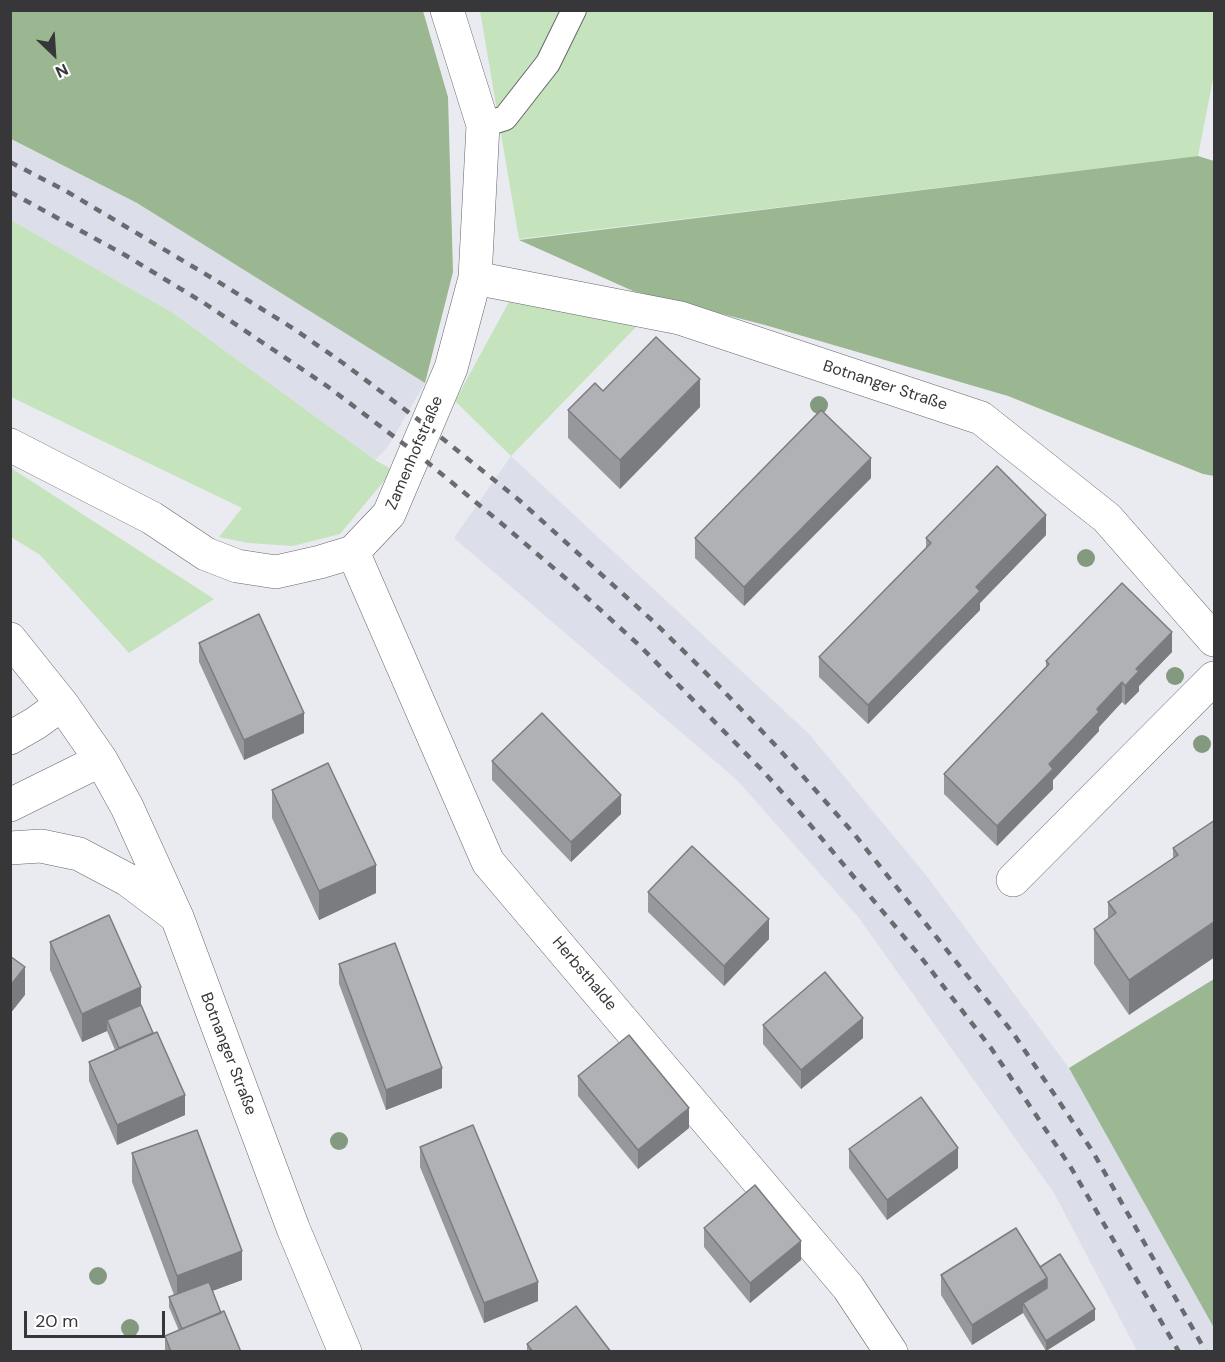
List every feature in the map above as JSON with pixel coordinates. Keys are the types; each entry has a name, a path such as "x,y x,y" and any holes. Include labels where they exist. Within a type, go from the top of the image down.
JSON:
{"street":[{"name":"Zamenhofstraße","path":"10,445 152,518 206,554 237,566 276,572 353,552 389,514 451,368 475,278 483,125 447,10"},
{"name":"Botnanger Straße","path":"475,278 680,318 981,418 1107,518 1215,640"},
{"name":"Herbsthalde","path":"353,552 488,861 848,1287 891,1352"},
{"name":"Botnanger Straße","path":"10,639 62,704 101,760 127,807 177,917 293,1228 345,1352"},
{"path":"1012,880 1215,678"},
{"path":"10,738 62,704"},
{"path":"10,805 101,760"},
{"path":"10,848 41,846 79,854 128,880 177,917"}],"lane":[{"path":"483,125 505,118 548,63 574,10"}],"shaded area":[{"path":"10,139 137,203 425,383 387,448 375,460 173,313 11,220"},
{"path":"511,456 809,734 926,875 1069,1068 1214,1328 1214,1351 1137,1351 1054,1193 859,918 737,780 454,538"}],"green space":[{"path":"10,11 423,11 448,97 453,272 425,383 137,203 11,139"},
{"path":"480,11 1214,11 1214,74 1198,156 519,239"},
{"path":"1198,156 1214,161 1214,476 1203,474 1008,396 765,325 633,291 519,240"},
{"path":"11,220 173,313 375,460 393,470 340,534 293,546 248,543 219,537 242,508 11,397"},
{"path":"510,300 638,325 511,456 455,401"},
{"path":"10,468 214,599 129,653 40,555 11,537"},
{"path":"1214,979 1214,1328 1069,1068"}],"building":[{"path":"656,337 700,379 620,460 568,410 595,383 603,391"},
{"path":"821,410 871,458 744,587 695,538"},
{"path":"997,466 1046,515 976,587 980,591 868,705 819,657 931,543 926,538"},
{"path":"1122,583 1172,632 1136,669 1139,671 1125,686 1122,682 1097,709 1099,712 1049,764 1053,769 997,826 944,774 1049,664 1046,661"},
{"path":"259,614 304,713 244,740 199,643"},
{"path":"542,713 621,795 571,842 492,761"},
{"path":"328,763 376,865 319,891 272,790"},
{"path":"1215,820 1215,921 1129,980 1094,929 1116,913 1108,902 1178,855 1173,848"},
{"path":"692,846 769,919 724,966 648,892"},
{"path":"109,915 141,987 82,1014 50,942"},
{"path":"395,943 442,1068 386,1090 339,964"},
{"path":"10,956 25,967 10,986"},
{"path":"825,972 863,1018 801,1070 763,1025"},
{"path":"141,1005 153,1033 119,1048 107,1020"},
{"path":"157,1032 185,1095 117,1125 89,1062"},
{"path":"629,1035 689,1108 638,1150 578,1076"},
{"path":"921,1097 958,1148 887,1200 849,1149"},
{"path":"473,1125 538,1282 484,1303 420,1147"},
{"path":"197,1130 242,1251 177,1276 132,1153"},
{"path":"755,1185 801,1241 750,1283 704,1228"},
{"path":"1016,1228 1047,1278 972,1325 941,1275"},
{"path":"1060,1254 1095,1309 1046,1341 1023,1303 1047,1288 1047,1278 1040,1267"},
{"path":"209,1282 221,1313 182,1329 169,1297"},
{"path":"576,1306 611,1352 533,1352 527,1344"},
{"path":"224,1311 241,1352 171,1352 165,1336"}],"railway":[{"path":"10,162 66,191 217,281 343,363 519,500 654,622 715,682 779,749 855,835 1013,1033 1093,1152 1206,1352"},
{"path":"10,192 125,255 204,303 327,386 421,457 501,523 640,646 762,770 797,809 920,956 991,1048 1070,1166 1179,1352"}]}
